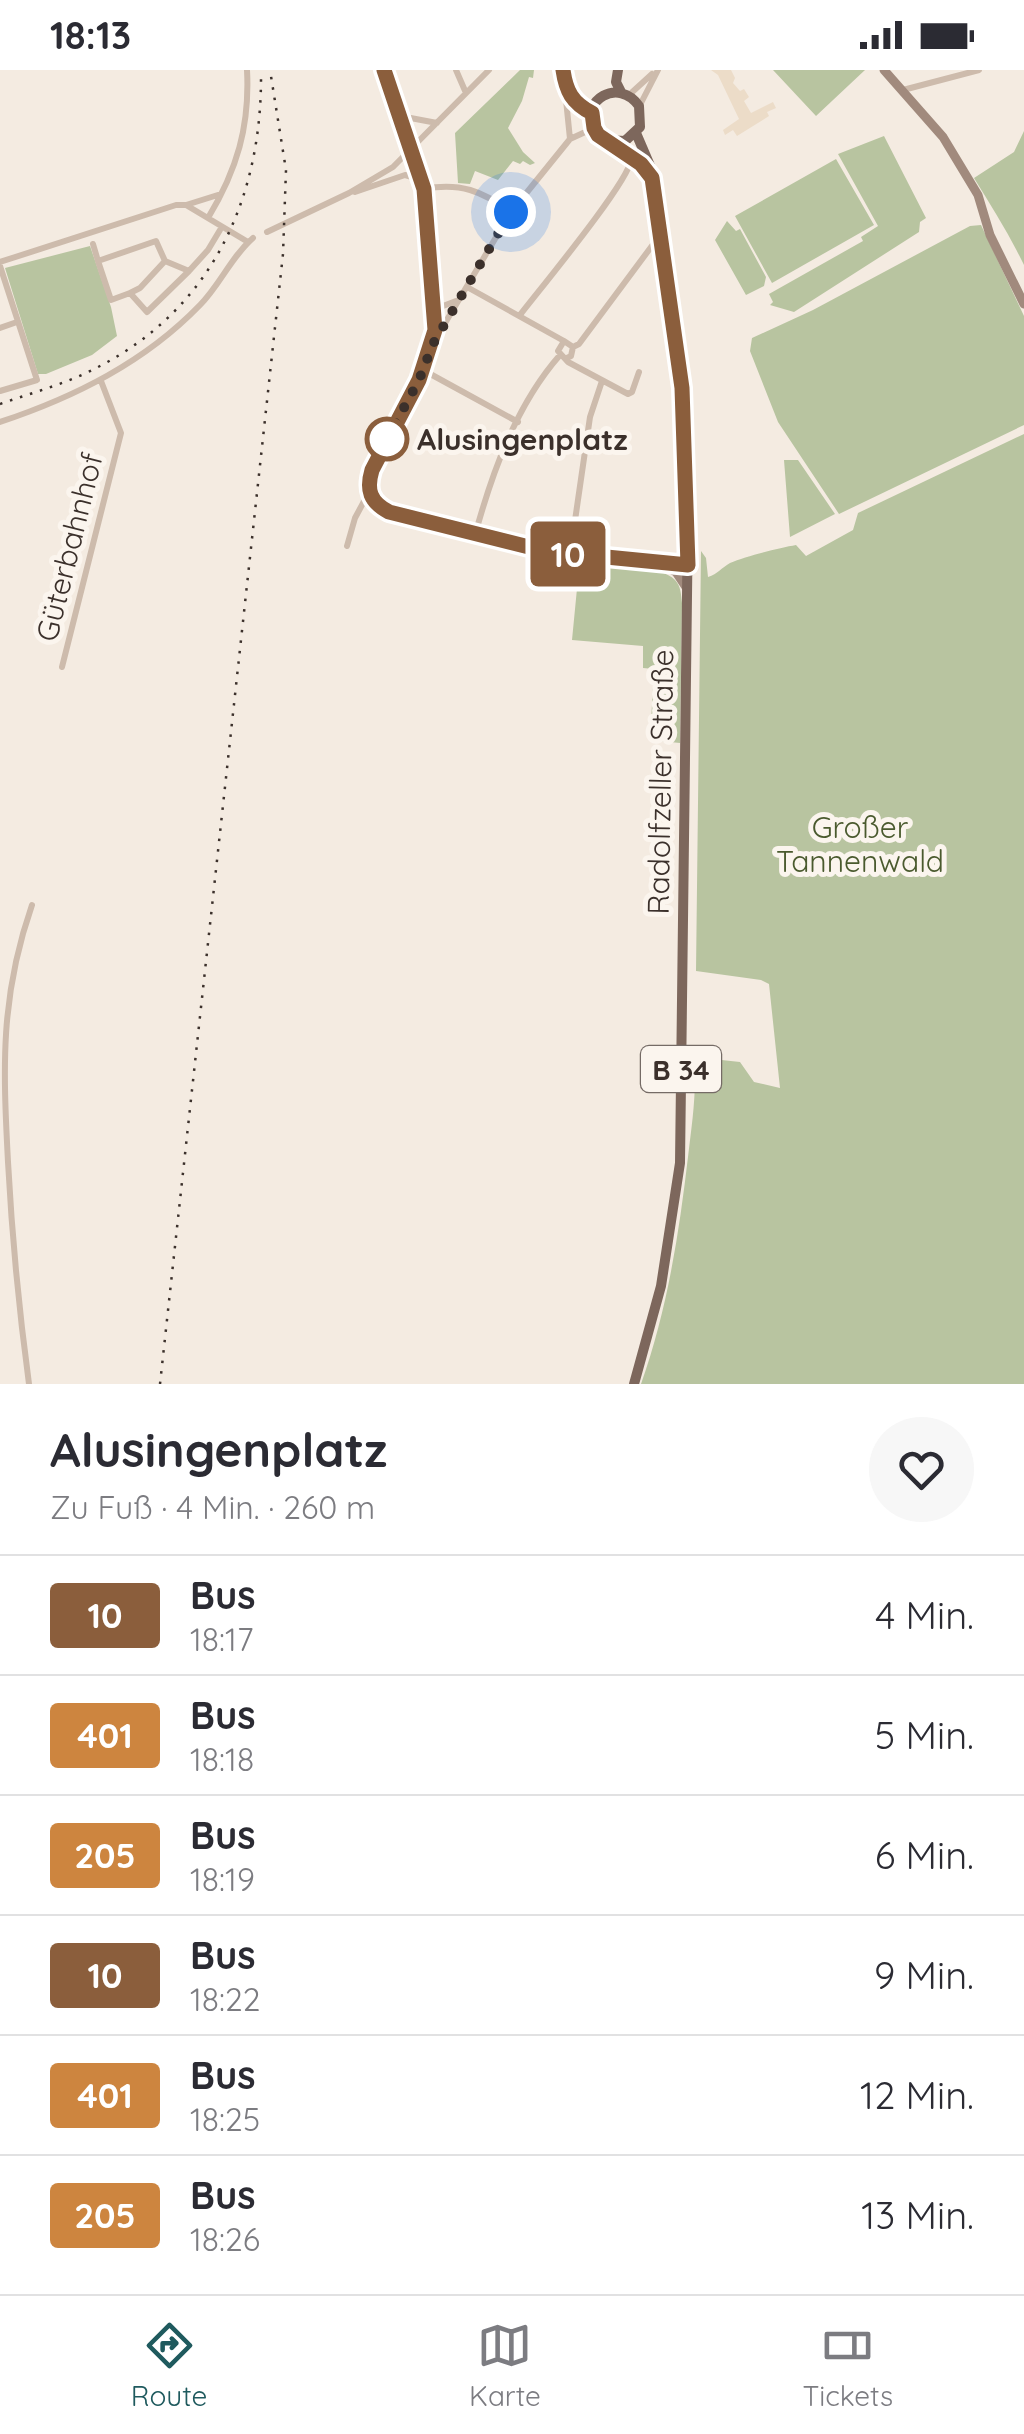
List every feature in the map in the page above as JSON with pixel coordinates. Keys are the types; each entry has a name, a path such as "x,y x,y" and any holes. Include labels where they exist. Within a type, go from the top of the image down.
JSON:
{"main road":[{"path":"562,70 565,87 580,107 592,113"},
{"path":"618,70 616,82 639,106"},
{"path":"625,94 599,99 592,113 599,134 652,178"},
{"name":"B 34","path":"636,134 641,120 639,106"},
{"path":"599,134 620,142 636,134"},
{"name":"Radolfzeller Straße","path":"634,1384 661,1286 680,1163 688,590 684,418 678,350 652,178 636,134"}],"street":[{"path":"208,218 237,164 244,136 247,70"},
{"path":"347,546 376,460 424,370 435,330 424,189 384,70"},
{"path":"456,70 466,93"},
{"path":"267,232 394,166 490,70"},
{"path":"625,94 658,70"},
{"path":"639,106 658,70"},
{"path":"884,70 943,137 978,196 990,235 1024,304"},
{"path":"903,90 975,71"},
{"path":"565,87 570,139"},
{"path":"398,115 438,123"},
{"path":"433,344 511,212 570,139 599,134"},
{"path":"520,316 630,166 631,159"},
{"path":"348,193 405,174 424,189"},
{"path":"424,189 466,187 511,212"},
{"path":"186,206 222,194"},
{"path":"0,391 37,380 0,264 176,205 186,206 250,240 213,291 169,334 100,381 0,422"},
{"path":"130,293 148,312 208,250 220,230"},
{"path":"475,535 490,480 518,422 563,356 574,352 661,235"},
{"path":"98,260 156,240 164,262 188,271"},
{"path":"93,244 111,300 140,288 164,262"},
{"path":"644,254 664,253"},
{"path":"467,287 574,347"},
{"path":"432,295 448,306 461,298"},
{"path":"435,330 461,298"},
{"path":"0,328 17,322"},
{"path":"564,341 558,347 568,362 628,394 639,372"},
{"path":"424,370 518,422"},
{"name":"Güterbahnhof","path":"62,668 121,434 100,381"},
{"path":"570,554 590,417 602,382"},
{"path":"368,492 389,512 475,535 570,554 688,565"},
{"path":"659,563 676,572 688,590"},
{"path":"29,1384 13,1263 4,1067 9,986 32,905"}],"green space":[{"path":"520,70 534,70 533,78 529,77 508,128 535,163 513,161 498,180 475,171 470,184 458,183 455,133"},
{"path":"773,70 865,70 816,116"},
{"path":"1024,131 1024,265 974,178 1014,152"},
{"path":"884,136 926,218 920,222 919,232 794,312 770,305 773,302 769,294 863,241 861,237 878,226 838,154"},
{"path":"836,159 874,225 772,283 735,216"},
{"path":"727,221 736,231 740,229 766,277 764,286 746,295 715,240"},
{"path":"981,225 1024,316 1024,425 839,514 778,422 750,351 752,338 970,226"},
{"path":"90,246 117,336 92,355 38,374 5,268"},
{"name":"Großer Tannenwald","path":"1024,434 1024,1384 641,1384 658,1329 676,1243 692,1120 694,1057 740,1062 754,1082 780,1088 769,984 696,971 701,551 706,558 708,577 730,563 781,548 796,545 806,556 853,530 858,513"},
{"path":"784,460 798,460 835,514 790,537"},
{"path":"586,562 658,571 678,585 682,603 680,743 650,740 654,669 643,668 643,646 572,640 579,568"}],"shaded area":[{"path":"711,70 731,70 733,83 749,97 744,101 751,113 773,102 776,108 737,136 733,130 725,135 723,130 739,119 718,75"}],"railway":[{"path":"160,1384 283,254 286,170 270,70"},
{"path":"0,404 100,366 139,342 173,313 201,280 240,205 252,163 261,74"}],"bus line":[{"name":"10","path":"384,70 424,189 435,330 419,380 376,460 368,492 389,512 521,546 688,565 682,388 652,178 641,164 598,135 592,113 580,107 565,87 563,70"}],"place":[{"name":"Alusingenplatz","path":"387,439"}],"route":[{"path":"387,439 419,380 433,344 511,212"}]}
